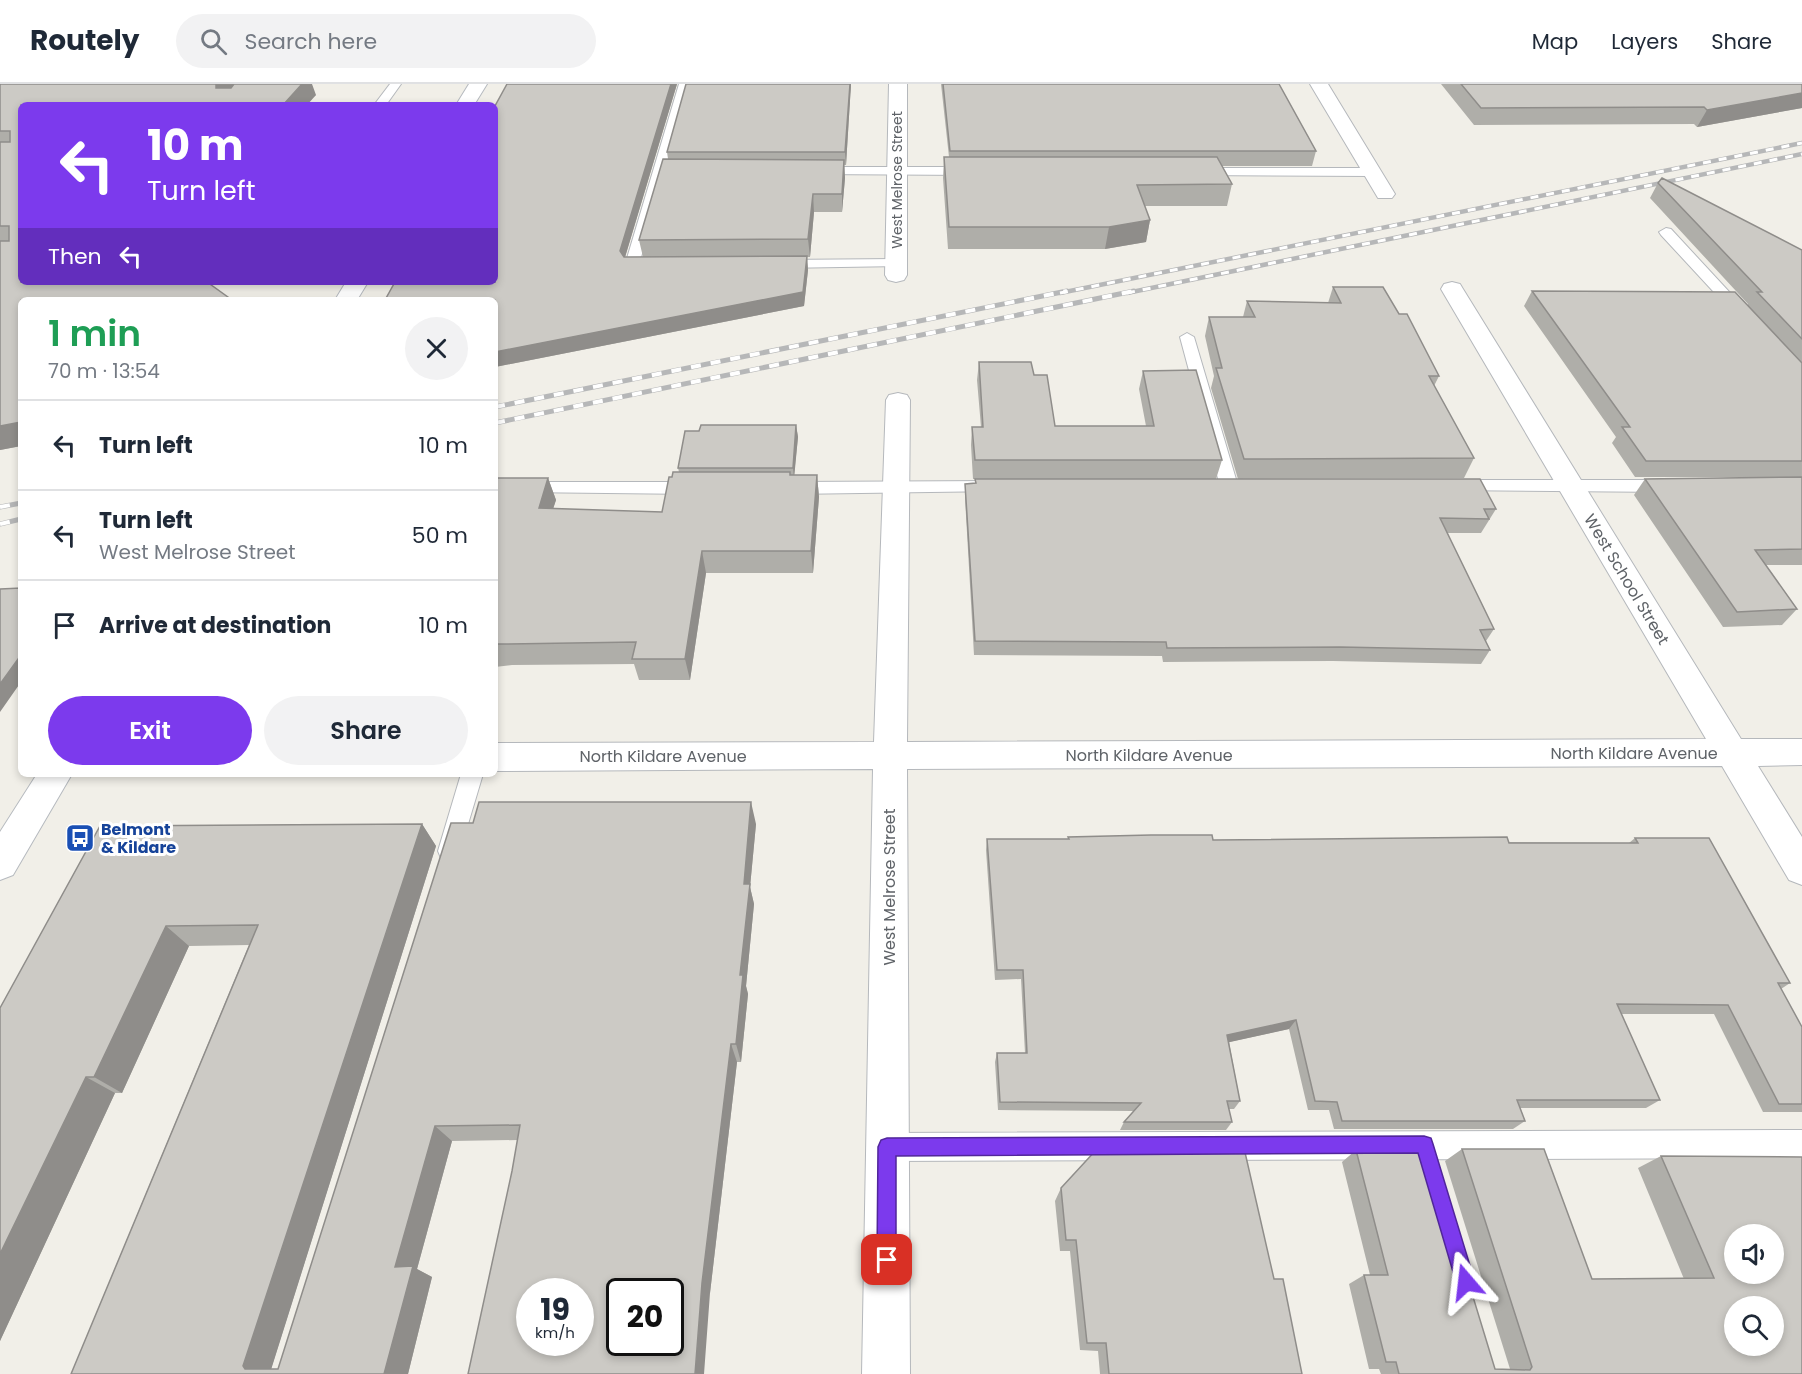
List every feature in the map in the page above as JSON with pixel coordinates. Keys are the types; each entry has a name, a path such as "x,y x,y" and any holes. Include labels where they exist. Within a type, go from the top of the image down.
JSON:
{"street":[{"path":"467,102 478,84"},
{"name":"West Melrose Street","path":"896,269 898,84"},
{"path":"1319,84 1385,194"},
{"name":"West School Street","path":"1452,289 1802,869"},
{"name":"West Melrose Street","path":"886,1374 890,756 898,400"},
{"name":"North Kildare Avenue","path":"498,757 1802,753"},
{"path":"0,864 53,777"}],"lane":[{"path":"382,102 396,84"},
{"path":"668,265 632,265 665,171 684,84"},
{"path":"798,171 980,171"},
{"path":"1182,172 1372,172"},
{"path":"1666,232 1754,328"},
{"path":"764,264 896,269"},
{"path":"1187,337 1235,486 1206,486"},
{"path":"1439,486 1684,485"},
{"path":"771,488 1005,487"},
{"path":"512,488 712,488"},
{"path":"441,877 471,777"},
{"path":"887,1147 1428,1156 1802,1144"}],"building":[{"path":"0,84 216,84 216,88 231,88 234,84 302,84 286,102 18,102 18,285 211,285 228,297 18,297 18,423 0,426 0,241 9,241 9,226 0,226 0,142 10,142 10,131 0,131"},
{"path":"507,84 671,84 620,251 624,257 807,256 803,292 498,351 498,297 387,297 393,285 498,285 497,102"},
{"path":"686,84 850,84 845,152 667,152"},
{"path":"943,84 1279,84 1316,151 950,151"},
{"path":"1461,84 1802,84 1802,93 1707,110 1704,107 1481,108"},
{"path":"944,157 1217,157 1232,184 1137,185 1150,220 1109,227 949,227"},
{"path":"663,159 844,160 842,194 813,194 808,239 639,240"},
{"path":"1662,178 1802,250 1802,339 1757,292 1762,292 1658,183"},
{"path":"1333,287 1383,287 1399,314 1407,314 1439,376 1429,376 1474,458 1244,459 1216,368 1222,368 1209,317 1255,317 1247,301 1341,303"},
{"path":"1532,291 1735,292 1802,363 1802,461 1646,461 1622,427 1630,427"},
{"path":"979,362 1031,362 1034,375 1047,375 1055,426 1154,426 1143,371 1196,370 1222,460 975,460 972,427 983,427"},
{"path":"701,425 796,425 793,468 678,468 685,431 699,431"},
{"path":"673,472 790,472 790,475 817,475 811,551 702,551 685,659 632,659 636,642 498,644 498,478 548,478 539,508 662,512 669,477 672,477"},
{"path":"1802,477 1802,549 1755,550 1797,609 1737,612 1645,479"},
{"path":"975,479 1480,479 1496,509 1484,509 1489,519 1440,518 1494,629 1480,630 1490,650 1340,647 1167,648 1166,642 975,641 965,484 976,483"},
{"path":"18,588 18,659 0,684 0,589"},
{"path":"479,802 751,802 744,884 750,884 740,975 743,975 736,1044 731,1044 702,1283 695,1374 468,1374 520,1125 435,1126 395,1267 413,1266 384,1374 71,1374 258,925 166,926 94,1077 86,1077 0,1254 0,1008 100,826 422,824 243,1366 245,1369 278,1369 451,823 473,823"},
{"path":"1212,835 1213,840 1507,837 1509,843 1638,843 1635,838 1709,838 1790,983 1778,983 1802,1027 1802,1104 1779,1104 1728,1005 1617,1004 1660,1100 1517,1100 1525,1121 1342,1121 1337,1102 1315,1101 1296,1020 1227,1035 1240,1101 1227,1101 1232,1122 1124,1122 1141,1103 1000,1102 997,1053 1027,1053 1023,970 997,970 987,839 1069,839 1068,837"},
{"path":"1244,1148 1274,1279 1283,1279 1302,1374 1109,1374 1106,1343 1087,1343 1076,1240 1066,1240 1061,1188 1097,1149"},
{"path":"1428,1149 1495,1369 1530,1370 1532,1367 1462,1149 1544,1149 1592,1279 1714,1278 1661,1156 1802,1157 1802,1374 1399,1374 1396,1362 1386,1362 1364,1275 1388,1275 1356,1150"}],"railway":[{"path":"1060,293 1802,143"},
{"path":"1127,293 1802,154"},
{"path":"498,406 1067,291"},
{"path":"498,422 1134,291"},
{"path":"0,507 18,504"},
{"path":"0,524 18,520"}],"place":[{"name":"Belmont & Kildare","path":"80,838"}],"route":[{"path":"887,1260 887,1147 1424,1144 1466,1282"}]}
